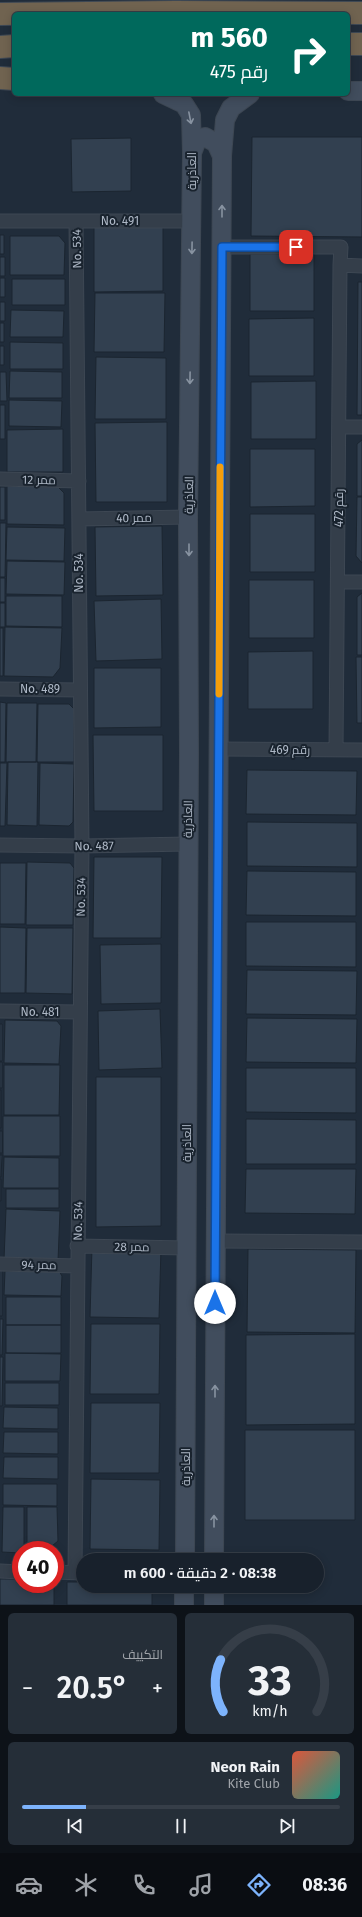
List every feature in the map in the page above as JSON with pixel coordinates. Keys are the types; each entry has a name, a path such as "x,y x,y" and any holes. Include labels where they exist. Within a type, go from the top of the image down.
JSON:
{"highway":[{"path":"86,0 117,2 175,12"},
{"path":"350,13 362,13"},
{"path":"0,14 12,14"},
{"path":"350,44 362,44"},
{"path":"0,47 12,46"},
{"path":"0,78 12,80"}],"street":[{"path":"0,82 12,80"},
{"path":"350,91 362,91"},
{"name":"العاذرية","path":"167,96 184,104 191,115 192,153 188,517 189,754 185,1553"},
{"path":"214,1553 222,156 225,120 232,108 247,96"},
{"path":"192,153 197,140 205,138 216,143 222,156"},
{"name":"No. 491","path":"0,221 192,221"},
{"name":"No. 534","path":"76,221 82,846 77,1266 79,1553"},
{"name":"رقم 472","path":"222,247 341,247 336,750"},
{"path":"340,265 362,266"},
{"path":"339,427 362,427"},
{"name":"ممر 12","path":"0,479 79,480"},
{"name":"ممر 40","path":"79,519 188,517"},
{"path":"338,582 362,582"},
{"name":"No. 489","path":"0,689 80,690"},
{"name":"رقم 469","path":"219,751 362,750"},
{"path":"189,754 219,751"},
{"name":"No. 487","path":"0,845 82,846 188,844"},
{"name":"No. 481","path":"0,1011 80,1012"},
{"path":"216,1240 362,1242"},
{"name":"ممر 28","path":"78,1246 187,1248"},
{"name":"ممر 94","path":"0,1264 77,1266"},
{"path":"186,1409 215,1412"},
{"path":"0,1571 12,1572"},
{"path":"64,1572 76,1573"},
{"path":"184,1593 184,1605"},
{"path":"214,1593 214,1605"}],"building":[{"path":"252,137 362,137 362,237 251,236"},
{"path":"131,138 131,191 72,192 71,139"},
{"path":"163,223 163,291 94,292 94,224"},
{"path":"0,235 4,235 4,254 0,254"},
{"path":"10,236 59,236 65,243 64,275 10,275"},
{"path":"250,254 314,254 314,311 250,311"},
{"path":"0,257 5,257 5,276 0,276"},
{"path":"0,278 5,278 5,297 0,297"},
{"path":"12,279 65,279 65,305 12,305"},
{"path":"358,282 362,282 362,415 357,415"},
{"path":"95,293 165,293 164,352 94,352"},
{"path":"0,302 5,302 5,321 0,321"},
{"path":"11,310 64,311 63,337 10,337"},
{"path":"314,318 314,376 249,376 249,319"},
{"path":"0,323 4,323 4,342 0,342"},
{"path":"10,342 63,343 63,369 10,369"},
{"path":"0,346 4,346 4,365 0,365"},
{"path":"96,357 166,358 166,419 95,419"},
{"path":"10,371 62,372 62,398 9,398"},
{"path":"0,372 6,372 7,401 0,401"},
{"path":"316,381 316,439 251,439 251,382"},
{"path":"9,400 62,401 61,427 9,426"},
{"path":"0,405 5,405 5,439 0,439"},
{"path":"167,422 167,502 96,502 95,423"},
{"path":"63,429 63,472 7,472 7,430"},
{"path":"362,440 362,496 357,496 357,444"},
{"path":"250,449 315,449 315,506 250,507"},
{"path":"7,486 58,487 64,493 64,525 7,524"},
{"path":"0,487 5,487 5,520 0,520"},
{"path":"357,497 362,497 362,563 356,556"},
{"path":"250,514 315,514 315,572 250,572"},
{"path":"0,523 6,523 5,577 0,577"},
{"path":"162,526 163,595 96,596 95,527"},
{"path":"7,527 65,528 64,561 6,560"},
{"path":"7,561 65,562 64,595 6,594"},
{"path":"0,578 5,578 5,602 0,602"},
{"path":"249,580 314,580 314,638 249,638"},
{"path":"362,593 362,655 357,655 357,597"},
{"path":"6,596 62,596 62,627 6,626"},
{"path":"161,599 162,659 96,661 94,601"},
{"path":"0,603 5,603 5,627 0,627"},
{"path":"5,627 62,628 60,668 53,677 4,676"},
{"path":"0,628 3,628 3,676 0,676"},
{"path":"313,651 313,709 248,709 248,652"},
{"path":"356,657 362,657 362,723 357,723"},
{"path":"94,668 161,668 161,727 94,728"},
{"path":"0,702 6,703 5,762 0,762"},
{"path":"7,703 37,703 36,762 6,762"},
{"path":"38,704 69,704 74,709 74,762 37,762"},
{"path":"93,735 163,735 163,811 94,811"},
{"path":"8,762 38,762 37,826 7,825"},
{"path":"0,763 7,763 5,826 0,826"},
{"path":"40,763 74,764 73,822 69,826 39,825"},
{"path":"247,770 357,771 356,815 246,814"},
{"path":"247,822 357,823 357,867 247,866"},
{"path":"94,857 162,857 161,938 93,938"},
{"path":"27,862 70,863 74,868 73,925 26,925"},
{"path":"0,863 26,863 25,924 0,924"},
{"path":"247,871 356,872 356,916 246,915"},
{"path":"246,922 356,922 356,967 246,966"},
{"path":"0,927 26,928 25,993 0,993"},
{"path":"27,928 73,928 72,994 26,993"},
{"path":"161,944 161,1003 101,1004 100,945"},
{"path":"247,970 357,971 356,1015 246,1014"},
{"path":"160,1009 162,1068 99,1070 98,1011"},
{"path":"247,1018 357,1019 356,1063 246,1062"},
{"path":"5,1020 57,1021 61,1026 59,1064 4,1063"},
{"path":"0,1024 2,1024 2,1061 0,1061"},
{"path":"0,1062 2,1062 2,1088 0,1088"},
{"path":"4,1065 60,1065 59,1115 4,1115"},
{"path":"246,1068 356,1068 356,1113 246,1112"},
{"path":"96,1077 161,1077 161,1226 96,1227"},
{"path":"1,1090 1,1128 0,1128"},
{"path":"3,1116 60,1116 60,1156 3,1156"},
{"path":"246,1119 356,1120 356,1164 246,1164"},
{"path":"0,1131 2,1131 2,1153 0,1153"},
{"path":"0,1155 2,1155 1,1177 0,1177"},
{"path":"4,1157 59,1158 59,1188 3,1188"},
{"path":"246,1169 356,1169 355,1214 245,1213"},
{"path":"1,1179 1,1201 0,1201"},
{"path":"6,1189 59,1189 59,1208 6,1208"},
{"path":"6,1209 60,1211 58,1261 4,1260"},
{"path":"92,1247 161,1248 159,1318 90,1317"},
{"path":"248,1249 356,1250 355,1333 247,1332"},
{"path":"0,1270 2,1270 2,1316 0,1316"},
{"path":"5,1271 59,1271 62,1276 61,1296 4,1295"},
{"path":"6,1297 61,1297 61,1325 6,1325"},
{"path":"0,1319 3,1319 2,1355 0,1355"},
{"path":"91,1324 160,1324 159,1394 90,1394"},
{"path":"6,1325 61,1325 61,1353 6,1353"},
{"path":"355,1334 355,1424 246,1425 246,1335"},
{"path":"5,1353 61,1354 60,1381 5,1381"},
{"path":"0,1357 3,1357 2,1406 0,1406"},
{"path":"5,1383 59,1383 59,1405 5,1405"},
{"path":"91,1403 160,1403 159,1473 90,1473"},
{"path":"4,1407 58,1408 58,1429 3,1428"},
{"path":"245,1430 355,1430 355,1520 245,1520"},
{"path":"4,1432 58,1432 58,1454 3,1453"},
{"path":"4,1457 58,1457 58,1479 3,1478"},
{"path":"91,1479 160,1480 159,1550 90,1549"},
{"path":"3,1484 57,1484 57,1506 3,1505"},
{"path":"3,1507 24,1507 24,1541 12,1541 12,1553 2,1552"},
{"path":"27,1507 57,1507 58,1541 27,1541"},
{"path":"0,1579 12,1579 12,1593 54,1593 54,1605 0,1605"},
{"path":"67,1582 76,1582 76,1593 152,1593 152,1605 67,1605"}],"slow traffic":[{"path":"219,694 220,467"}],"route":[{"path":"215,1303 222,247 296,247"}]}
